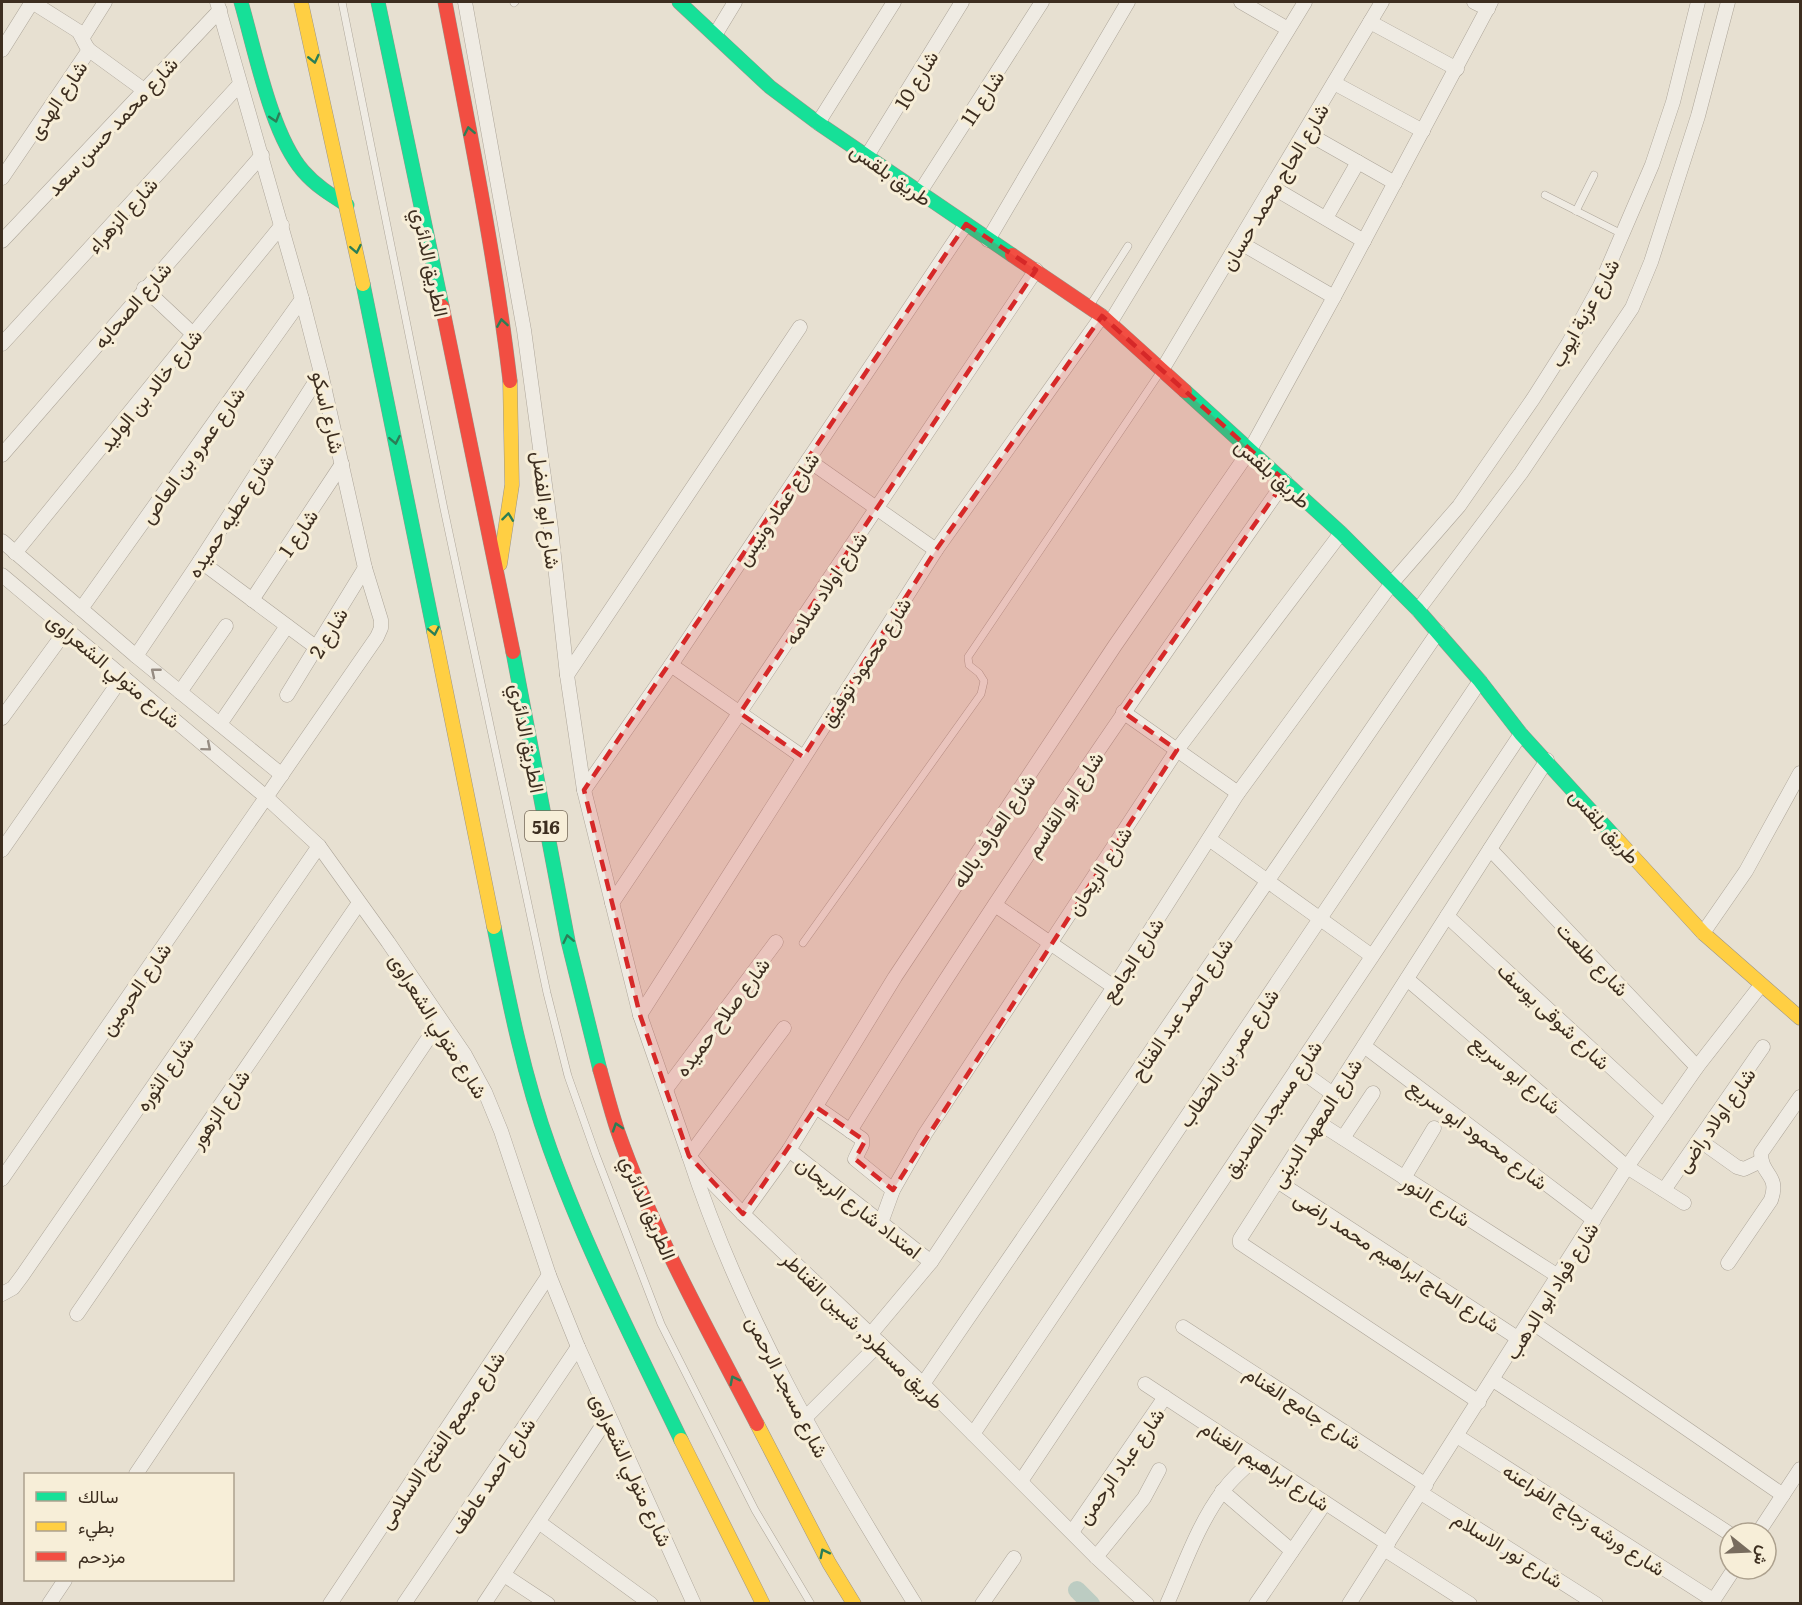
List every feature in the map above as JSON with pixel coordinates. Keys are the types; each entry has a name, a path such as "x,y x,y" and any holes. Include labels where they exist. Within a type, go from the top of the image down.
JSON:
{"main road":[{"path":"241,2 275,122 286,149 294,162 313,183 329,196 347,205"},
{"path":"301,2 347,205 511,1012 528,1079 549,1146 602,1275 727,1539 763,1604"},
{"name":"الطريق الدائري","path":"378,2 498,575 568,941 599,1068 618,1131 676,1268 829,1563 854,1604"},
{"path":"445,2 504,334 511,394 512,485 498,575"},
{"name":"طريق بلقس","path":"679,2 770,87 818,123 1106,320 1285,481 1418,610 1480,681 1521,734 1703,933 1800,1018"}],"street":[{"path":"2,50 32,2 78,31 86,44 144,90"},
{"name":"شارع الهدى","path":"2,178 86,44 105,2"},
{"name":"شارع ابو الفضل","path":"465,2 524,330 551,529 567,675 584,790 640,1015"},
{"path":"715,35 735,2"},
{"path":"818,123 894,2"},
{"name":"شارع 10","path":"867,156 962,2"},
{"name":"شارع 11","path":"920,192 1042,2"},
{"path":"988,240 1128,2"},
{"path":"1241,2 1288,29"},
{"path":"1106,320 1305,2"},
{"name":"شارع الحاج محمد حسان","path":"1162,370 1382,2"},
{"path":"1474,2 1490,5"},
{"name":"شارع عزبة ايوب","path":"1392,583 1459,506 1533,399 1568,344 1600,286 1624,235 1652,165 1673,102 1698,2"},
{"path":"1418,610 1521,473 1632,308 1651,262 1698,116 1728,2"},
{"name":"شارع العارف بالله","path":"743,1214 789,1150 895,976 1114,647 1250,450 1335,297 1490,5"},
{"name":"شارع اسكو","path":"218,6 302,299 365,568 381,620 381,628 377,637 267,797"},
{"name":"شارع محمد حسن سعد","path":"2,241 144,90 218,6"},
{"path":"1370,22 1457,69"},
{"path":"1334,83 1423,131"},
{"name":"شارع الزهراء","path":"2,345 240,84"},
{"path":"1305,132 1395,183"},
{"name":"شارع الصحابه","path":"2,455 262,154"},
{"path":"1326,218 1358,162"},
{"path":"1272,187 1364,242"},
{"name":"شارع عماد ونيس","path":"584,790 671,665 966,224"},
{"name":"شارع خالد بن الوليد","path":"15,552 282,225"},
{"path":"1239,242 1335,297"},
{"name":"شارع اولاد سلامه","path":"612,903 1036,270"},
{"path":"144,288 193,334"},
{"name":"شارع عمرو بن العاص","path":"81,609 302,299"},
{"name":"شارع محمود توفيق","path":"640,1015 936,550 1106,320"},
{"path":"567,675 800,327"},
{"name":"شارع عطيه حميده","path":"136,656 321,373"},
{"path":"808,460 936,550"},
{"name":"شارع 1","path":"252,600 342,464"},
{"name":"شارع ابو القاسم","path":"850,1131 927,1007 1123,712 1285,481"},
{"name":"شارع الريحان","path":"881,1223 893,1190 925,1134 1177,750 1341,533"},
{"name":"شارع متولي الشعراوى","path":"2,542 136,656 282,775"},
{"path":"200,561 317,648"},
{"name":"شارع 2","path":"287,695 365,568"},
{"name":"شارع متولي الشعراوى","path":"2,577 67,628 267,797 319,846 465,1055 485,1092 501,1131 549,1275 578,1347 694,1604"},
{"name":"شارع الجامع","path":"805,1418 875,1339 931,1262 1114,987 1238,793 1392,583"},
{"path":"180,692 226,626"},
{"path":"220,724 287,626"},
{"path":"2,718 67,628"},
{"name":"شارع احمد عبد الفتاح","path":"923,1384 1438,632"},
{"path":"671,665 803,757"},
{"path":"2,850 123,676"},
{"name":"شارع عمر بن الخطاب","path":"973,1434 1480,681"},
{"path":"1123,712 1238,793"},
{"name":"شارع مسجد الصديق","path":"1021,1481 1521,734"},
{"name":"شارع المعهد الدينى","path":"1479,1402 1240,1243 1277,1181 1547,760"},
{"path":"1703,933 1746,871 1800,773"},
{"name":"شارع الحرمين","path":"2,1179 267,797"},
{"path":"1209,839 1372,956"},
{"name":"شارع الثوره","path":"2,1293 13,1288 22,1276 319,846"},
{"name":"شارع طلعت","path":"1490,849 1698,1067"},
{"name":"شارع الزهور","path":"77,1314 359,903"},
{"path":"995,905 1114,987"},
{"name":"شارع شوقى يوسف","path":"1447,916 1663,1115"},
{"name":"شارع صلاح حميده","path":"666,1089 776,942"},
{"name":"شارع ابو سريع","path":"1407,979 1627,1167 1684,1203"},
{"name":"شارع فواد ابو الدهب","path":"1349,1604 1627,1167 1698,1067 1761,985"},
{"name":"طريق مسطرد, شبين القناطر","path":"640,1015 689,1156 743,1214 923,1384 1096,1557 1147,1604"},
{"path":"137,1473 441,1021"},
{"path":"689,1156 784,1028"},
{"name":"شارع محمود ابو سريع","path":"1364,1046 1594,1220"},
{"name":"شارع اولاد راضى","path":"1664,1191 1763,1047"},
{"path":"1298,1068 1333,1094"},
{"path":"1343,1138 1373,1093"},
{"path":"1728,1263 1771,1200 1774,1191 1773,1180 1761,1161 1761,1153 1800,1096"},
{"path":"816,1107 862,1142 855,1159 893,1190"},
{"name":"شارع النور","path":"1316,1121 1558,1276"},
{"path":"1404,1178 1434,1128"},
{"path":"1699,1140 1737,1167 1744,1169 1761,1161"},
{"name":"امتداد شارع الريحان","path":"789,1150 931,1262"},
{"name":"شارع مسجد الرحمن","path":"689,1156 705,1205 726,1257 805,1418 855,1508 915,1604"},
{"name":"شارع الحاج ابراهيم محمد راضى","path":"1277,1181 1519,1339"},
{"name":"شارع مجمع الفتح الاسلامى","path":"330,1604 549,1275"},
{"path":"1530,1321 1783,1495"},
{"name":"شارع جامع الغنام","path":"1183,1327 1423,1489"},
{"name":"شارع احمد عاطف","path":"404,1604 578,1347"},
{"path":"1493,1380 1718,1526"},
{"name":"شارع ابراهيم الغنام","path":"1145,1384 1325,1503 1470,1604"},
{"name":"شارع عباد الرحمن","path":"1072,1532 1166,1397"},
{"path":"484,1604 540,1523 608,1417"},
{"name":"شارع ورشه زجاج الفراعنه","path":"1457,1436 1712,1602"},
{"path":"1167,1604 1207,1515 1222,1491 1256,1458"},
{"path":"1766,1521 1800,1469"},
{"path":"1096,1557 1144,1498 1159,1470"},
{"name":"شارع نور الاسلام","path":"1423,1489 1596,1604"},
{"path":"1222,1491 1292,1551"},
{"path":"1256,1604 1325,1503"},
{"path":"540,1523 651,1604"},
{"path":"982,1604 1014,1558"},
{"path":"504,1575 548,1604"},
{"path":"49,1604 64,1581"},
{"path":"1712,1602 1726,1581"}],"lane":[{"path":"342,2 444,508 545,982 568,1076 661,1324 755,1510 811,1604"},
{"path":"1576,211 1594,175"},
{"path":"1545,195 1624,235"},
{"path":"1089,307 1128,246"},
{"path":"802,943 983,690 984,681 979,673 969,665 968,657 1162,370"}],"highlighted area":[{"path":"966,224 1036,270 740,713 803,757 936,550 1102,316 1285,481 1123,712 1177,750 893,1190 855,1159 865,1141 816,1107 743,1214 689,1156 640,1015 584,790"}],"waterway":[{"path":"1077,1590 1091,1604"}],"traffic: fast":[{"path":"241,2 265,91 282,136 303,171 329,194 347,205"},
{"path":"378,2 442,306"},
{"path":"679,2 770,87 818,123 1012,255"},
{"path":"363,284 434,632"},
{"path":"1185,391 1341,533 1418,610 1480,681 1521,734 1615,837"},
{"path":"513,652 568,941 600,1070"},
{"path":"494,927 525,1067 550,1149 595,1260 681,1440"}],"traffic: slow":[{"path":"301,2 363,284"},
{"path":"500,564 512,485 510,381"},
{"path":"434,632 494,927"},
{"path":"1615,837 1703,933 1800,1018"},
{"path":"757,1424 829,1563 854,1604"},
{"path":"681,1440 763,1604"}],"traffic: jam":[{"path":"445,2 489,238 510,381"},
{"path":"1012,255 1102,316 1185,391"},
{"path":"442,306 513,652"},
{"path":"600,1070 618,1132 648,1207 682,1280 757,1424"}]}
